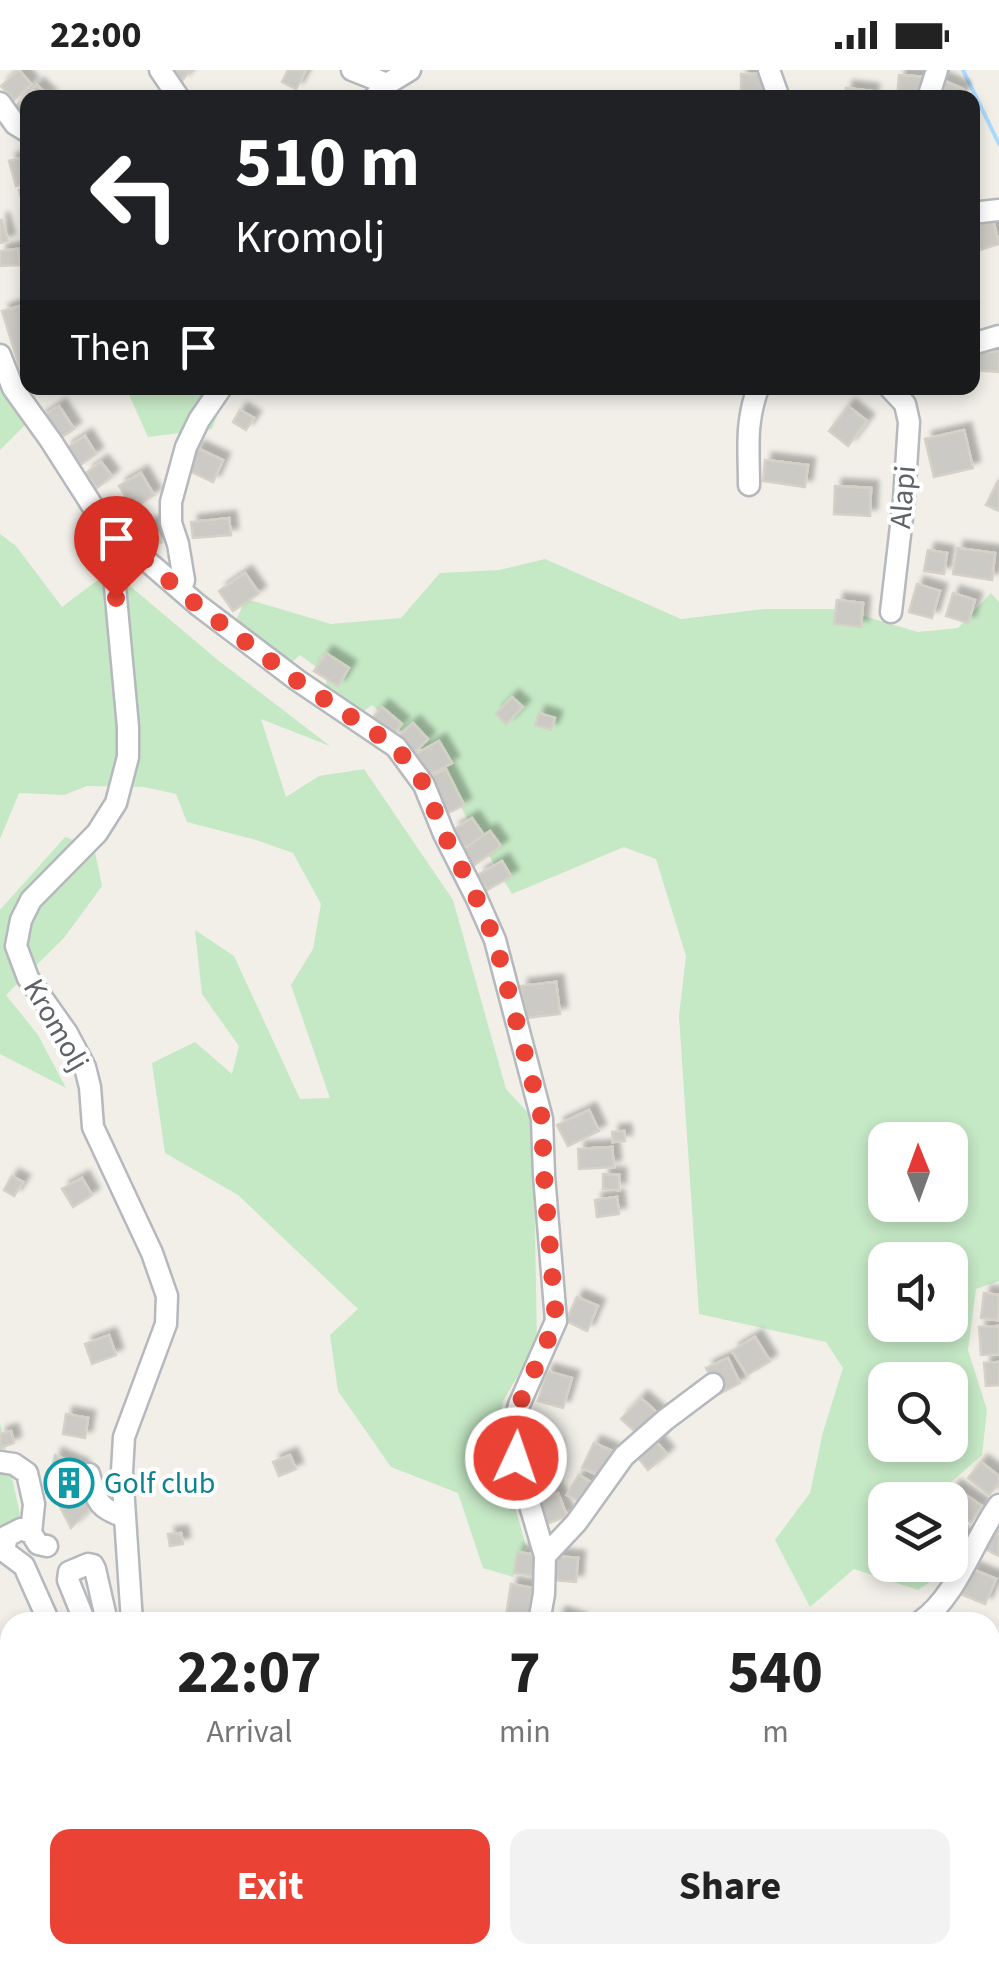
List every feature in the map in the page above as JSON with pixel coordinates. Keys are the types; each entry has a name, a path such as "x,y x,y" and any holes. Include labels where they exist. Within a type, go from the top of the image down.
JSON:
{"street":[{"path":"352,70 380,90"},
{"path":"382,90 410,70"},
{"path":"0,103 20,127"},
{"name":"Kromolj","path":"0,355 13,388 104,524 114,566 128,757 116,803 96,833 31,900 21,920 16,946 28,978 85,1066 93,1127 152,1253 167,1296 166,1324 124,1437 122,1472 131,1612"},
{"path":"181,590 184,580 171,502 186,447 216,395"},
{"path":"749,485 747,428 755,395"},
{"name":"Alapi","path":"891,612 909,422 906,404 897,395"},
{"path":"104,524 296,680 396,747 424,784 495,940 542,1119 556,1321 519,1405 512,1434 545,1556 541,1612"},
{"path":"545,1556 576,1522 624,1456 713,1384"},
{"path":"0,1462 14,1464 26,1473 39,1539 21,1529 11,1532 4,1540 4,1551 24,1566 45,1612"},
{"path":"89,1474 98,1502 108,1511 125,1516"},
{"path":"930,1612 948,1594 999,1505"},
{"path":"81,1612 68,1575 88,1564 95,1569 106,1612"}],"green space":[{"path":"0,361 20,382 20,395 30,395 41,409 0,450"},
{"path":"129,395 225,395 212,429 148,437"},
{"path":"0,534 16,546 62,607 111,570 219,661 330,746 261,719 286,797 319,776 364,769 453,900 506,1089 533,1118 537,1343 503,1401 497,1442 526,1546 513,1577 483,1568 458,1493 391,1467 338,1391 330,1335 358,1309 238,1195 165,1153 152,1063 195,1042 232,1074 239,1046 202,994 195,930 234,956 300,1099 330,1098 291,985 313,949 321,904 293,853 187,822 176,794 144,787 87,786 64,795 19,793 0,839"},
{"path":"545,559 681,619 765,609 840,609 918,632 958,628 991,593 999,602 999,1281 976,1289 968,1350 987,1410 982,1455 951,1482 868,1482 868,1574 854,1569 810,1607 775,1540 810,1493 823,1432 843,1368 826,1342 699,1314 679,1016 686,956 656,859 624,847 512,894 439,765 372,705 348,723 325,704 327,675 300,655 282,671 230,633 246,599 331,624 401,618 440,573 500,570"},
{"path":"65,837 94,847 102,886 64,938 6,995 38,1035 66,1088 0,1054 0,910"},
{"path":"0,1423 21,1519 0,1533"},
{"path":"894,1582 930,1582 918,1590"}],"building":[{"path":"19,70 31,84 20,90 14,100 1,86"},
{"path":"167,70 190,70 182,81"},
{"path":"288,70 306,70 296,89 282,82"},
{"path":"741,74 766,74 766,90 741,90"},
{"path":"899,75 925,77 924,90 898,90"},
{"path":"940,79 963,89 963,90 936,90"},
{"path":"20,158 20,185 16,186 9,161"},
{"path":"0,220 8,241 0,243"},
{"path":"993,220 999,244 980,250 980,224"},
{"path":"18,249 19,265 0,266 0,251"},
{"path":"20,306 20,369 2,311"},
{"path":"980,351 999,352 999,372 980,371"},
{"path":"59,406 74,429 54,442 39,419"},
{"path":"848,406 867,421 848,446 829,431"},
{"path":"240,410 254,418 246,430 233,422"},
{"path":"964,430 973,468 934,477 925,439"},
{"path":"85,436 96,454 77,467 65,449"},
{"path":"197,448 223,460 213,482 187,470"},
{"path":"765,460 808,465 805,487 763,481"},
{"path":"101,462 112,476 97,488 86,473"},
{"path":"141,473 154,495 133,508 119,486"},
{"path":"999,482 999,511 986,505"},
{"path":"835,486 871,488 870,516 834,514"},
{"path":"229,518 231,535 193,538 191,522"},
{"path":"153,523 162,542 142,551 133,532"},
{"path":"957,548 995,553 992,580 953,574"},
{"path":"928,550 947,553 944,574 924,571"},
{"path":"245,573 259,593 233,611 219,591"},
{"path":"917,584 940,591 932,618 909,612"},
{"path":"953,593 975,600 968,623 946,616"},
{"path":"837,600 863,603 861,627 834,624"},
{"path":"326,653 349,668 338,686 314,671"},
{"path":"512,697 523,707 506,724 496,714"},
{"path":"382,707 402,724 390,738 370,721"},
{"path":"539,713 555,718 551,730 535,725"},
{"path":"413,723 428,739 411,756 395,739"},
{"path":"439,741 452,763 426,777 414,755"},
{"path":"446,769 464,805 444,815 426,779"},
{"path":"472,818 484,835 465,848 453,830"},
{"path":"490,831 501,846 473,866 462,850"},
{"path":"502,861 511,876 487,890 478,875"},
{"path":"556,982 560,1014 525,1018 521,986"},
{"path":"589,1110 599,1131 568,1146 557,1125"},
{"path":"624,1131 625,1141 613,1142 612,1132"},
{"path":"612,1147 614,1167 579,1169 578,1149"},
{"path":"603,1174 619,1175 619,1190 603,1189"},
{"path":"12,1176 23,1182 14,1196 4,1190"},
{"path":"82,1178 92,1195 73,1207 62,1189"},
{"path":"617,1197 619,1214 597,1217 595,1200"},
{"path":"984,1293 999,1295 998,1320 981,1318"},
{"path":"577,1297 598,1306 587,1331 566,1321"},
{"path":"999,1326 999,1354 981,1355 979,1327"},
{"path":"109,1335 116,1355 92,1364 85,1344"},
{"path":"755,1337 770,1361 747,1375 732,1351"},
{"path":"728,1358 740,1383 719,1394 706,1368"},
{"path":"999,1362 999,1385 986,1386 984,1363"},
{"path":"547,1371 572,1378 563,1408 538,1401"},
{"path":"641,1398 661,1416 641,1437 621,1419"},
{"path":"66,1414 88,1418 85,1438 63,1434"},
{"path":"11,1431 14,1443 0,1448 0,1434"},
{"path":"654,1439 667,1454 648,1470 635,1454"},
{"path":"594,1443 612,1451 601,1476 582,1468"},
{"path":"530,1446 554,1446 554,1467 530,1467"},
{"name":"Golf club","path":"55,1455 82,1467 92,1507 71,1528 54,1495 51,1472"},
{"path":"290,1455 296,1469 279,1476 273,1462"},
{"path":"981,1462 999,1476 999,1483 989,1495 968,1478"},
{"path":"548,1470 554,1491 533,1497 527,1476"},
{"path":"579,1475 591,1482 580,1502 567,1495"},
{"path":"558,1493 567,1516 544,1525 535,1502"},
{"path":"968,1496 982,1506 971,1522 968,1520"},
{"path":"999,1526 999,1556 985,1549"},
{"path":"181,1533 183,1544 170,1546 168,1534"},
{"path":"517,1552 536,1555 533,1576 514,1573"},
{"path":"555,1556 578,1558 576,1582 553,1580"},
{"path":"972,1569 996,1579 985,1604 961,1594"},
{"path":"511,1584 533,1588 529,1612 507,1612"}],"waterway":[{"path":"963,70 973,90"},
{"path":"980,105 999,144"}],"place":[{"name":"Golf club","path":"69,1483"}],"route":[{"path":"116,598 114,566 104,524 198,606 296,680 396,747 424,784 495,940 542,1119 556,1321 519,1405 512,1434 516,1458"}]}
